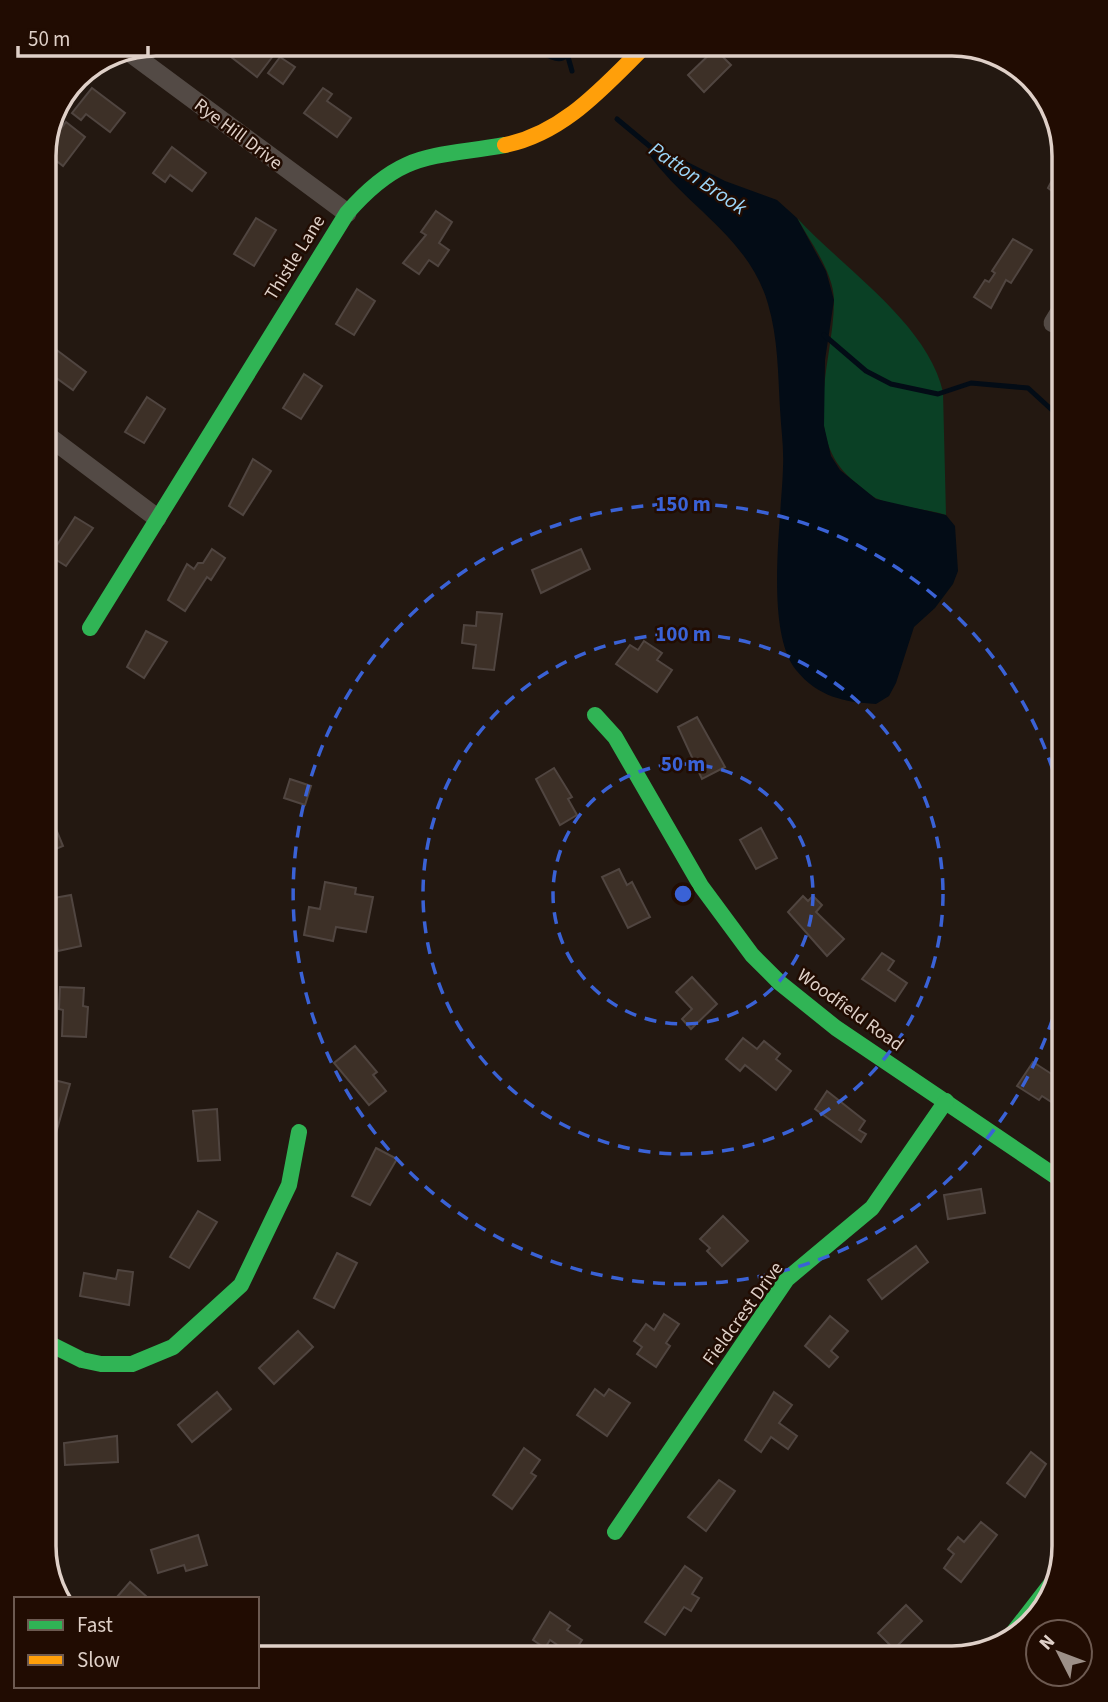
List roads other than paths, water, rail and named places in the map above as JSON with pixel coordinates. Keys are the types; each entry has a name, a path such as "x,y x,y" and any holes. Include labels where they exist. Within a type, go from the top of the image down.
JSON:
{"street":[{"name":"Thistle Lane","path":"90,628 346,213 361,196 406,164 432,154 514,145 556,126 576,113 635,56"},
{"name":"Rye Hill Drive","path":"137,58 346,213"},
{"path":"56,442 158,518"},
{"name":"Woodfield Road","path":"595,715 615,737 701,886 752,956 818,1014 1052,1174"},
{"name":"Fieldcrest Drive","path":"615,1532 787,1279 872,1208 946,1101"},
{"path":"56,1347 82,1360 101,1364 132,1364 173,1347 242,1285 289,1185 299,1132"}],"water":[{"path":"544,56 568,56 561,61"},
{"path":"660,148 725,181 777,200 797,218 826,271 834,300 825,360 824,426 831,456 840,470 876,499 946,515 955,526 958,571 953,584 935,608 914,627 896,683 889,696 876,704 853,702 823,692 804,679 786,652 780,628 777,572 783,453 777,356 768,304 759,280 732,241 680,190 648,153"}],"waterway":[{"name":"Patton Brook","path":"567,56 572,71"},
{"name":"Patton Brook","path":"617,119 659,154"},
{"name":"Patton Brook","path":"824,335 866,371 891,384 938,394 971,383 1028,388 1052,410"}]}
